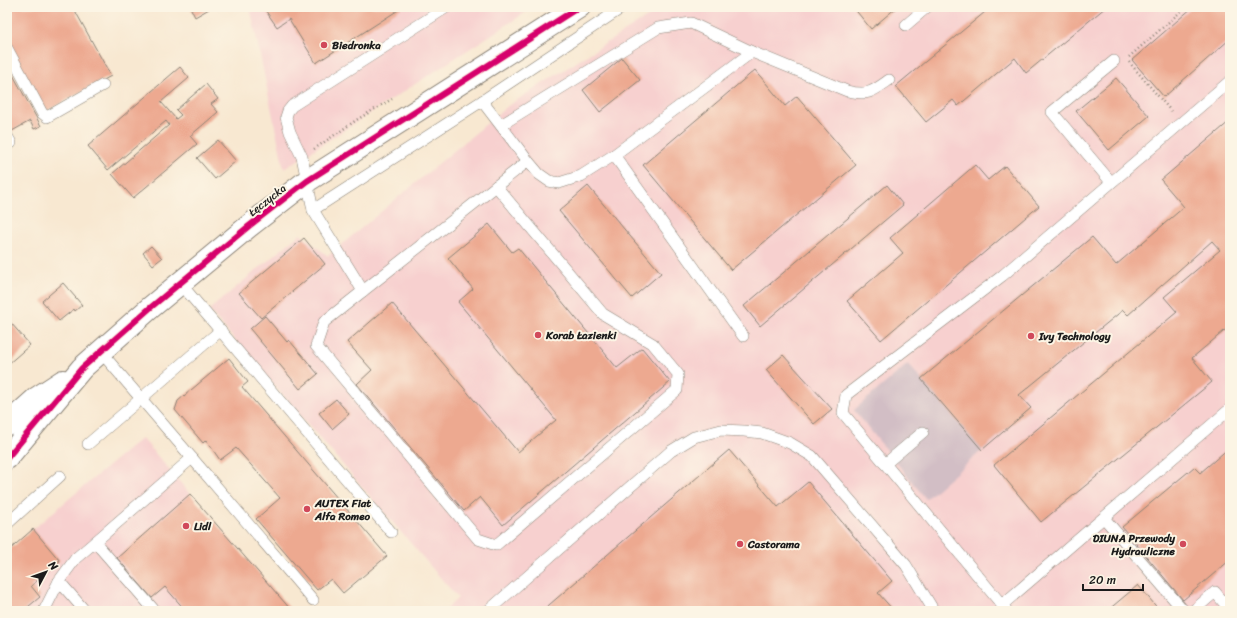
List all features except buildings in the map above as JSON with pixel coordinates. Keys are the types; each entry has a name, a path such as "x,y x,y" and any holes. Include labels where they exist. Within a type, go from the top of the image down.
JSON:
{"street":[{"name":"Łęczycka","path":"7,458 82,368 100,351 180,283 307,181 579,7"},
{"name":"Łęczycka","path":"7,425 37,398 82,368"}],"lane":[{"path":"363,291 313,210 302,157 290,132 286,117 292,106 447,7"},
{"path":"313,210 482,101 623,7"},
{"path":"906,26 927,7"},
{"path":"501,125 658,28 691,23 752,52 848,91 862,94 877,89 889,80"},
{"path":"7,48 42,113 47,118 103,85"},
{"path":"482,101 539,174 549,181 559,183 581,176 614,156 752,52"},
{"path":"1111,182 1052,112 1114,61"},
{"path":"1230,81 1002,276 846,395 843,412 1005,608 1104,518 1230,409"},
{"path":"7,136 10,143 7,145"},
{"path":"614,156 743,336"},
{"path":"496,186 604,314 653,344 678,374 677,390 496,544 478,539 316,346 324,322 496,186 528,161"},
{"path":"180,283 391,532"},
{"path":"88,444 221,330"},
{"path":"100,351 313,600"},
{"path":"488,611 671,450 694,437 721,430 744,431 762,434 790,443 812,456 906,565 934,611"},
{"path":"885,464 923,432"},
{"path":"44,611 59,581 76,558 192,458"},
{"path":"7,524 60,476"},
{"path":"1104,518 1184,611"},
{"path":"95,542 155,611"},
{"path":"59,581 85,611"},
{"path":"1193,611 1216,592 1230,610"}],"path":[{"path":"1181,122 1127,59 1186,7"}],"shaded area":[{"path":"250,7 534,7 284,169"},
{"path":"663,7 1230,7 1230,611 444,611 458,598 209,310 300,234 328,256 509,105"},
{"name":"Ivy Technology","path":"1074,251 1123,310 1019,395 1031,408 926,499 854,410 908,364 921,379"},
{"path":"142,438 292,611 23,611 40,597 31,586 33,529"}],"cycle path":[{"path":"7,458 82,368 150,308 249,226 307,181 579,7"}],"place":[{"name":"Biedronka","path":"324,45"},
{"name":"Korab Łazienki","path":"538,335"},
{"name":"Ivy Technology","path":"1031,336"},
{"name":"AUTEX Fiat Alfa Romeo","path":"307,509"},
{"name":"Lidl","path":"186,526"},
{"name":"Castorama","path":"740,544"},
{"name":"DIUNA Przewody Hydrauliczne","path":"1183,544"}]}
